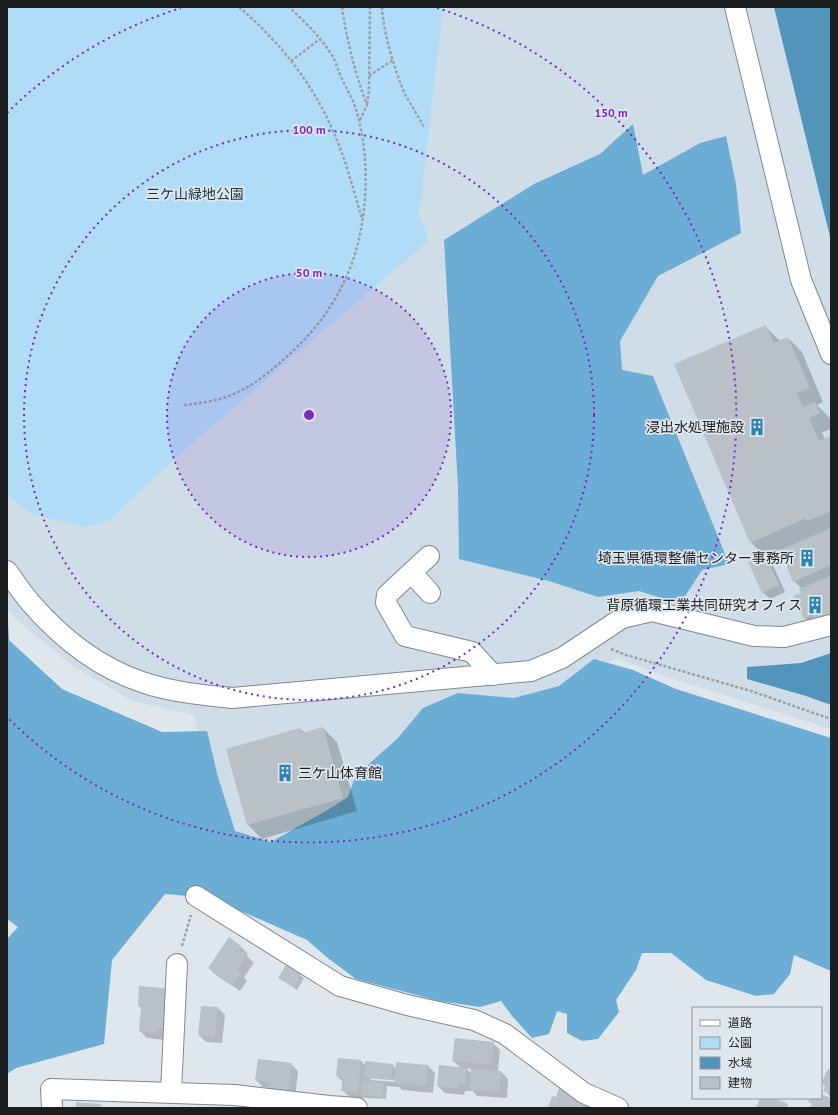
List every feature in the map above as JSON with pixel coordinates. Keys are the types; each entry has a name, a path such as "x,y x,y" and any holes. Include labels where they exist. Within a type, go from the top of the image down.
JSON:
{"street":[{"path":"735,7 801,280 831,354"},
{"path":"429,556 387,595 386,603 405,636 472,652 493,675"},
{"path":"7,571 29,600 67,640 106,666 142,682 188,693 232,698 530,671 562,658 622,618 652,611 754,636 784,637 831,625"},
{"path":"412,573 430,593"},
{"path":"196,896 340,986 407,1005 474,1020 505,1034 584,1093 618,1108"},
{"path":"171,1092 177,964"},
{"path":"52,1108 51,1089 147,1100 171,1092 236,1102 357,1108"}],"path":[{"path":"239,7 278,45 304,78 323,109 337,138 349,174 362,222"},
{"path":"184,405 212,401 233,394 255,383 282,361 309,335 329,309 344,283 356,248 362,222 365,199 366,161 359,123 353,102 332,57 320,39 289,7"},
{"path":"342,7 350,50 357,77 367,105"},
{"path":"359,123 367,105 369,90 370,7"},
{"path":"382,7 393,60 405,94 424,126"},
{"path":"291,61 320,39"},
{"path":"368,76 393,60"},
{"path":"598,633 610,649 626,655 751,691 831,719"},
{"path":"177,964 196,896"}],"shaded area":[{"path":"7,7 831,7 831,729 664,676 617,658 593,670 340,824 265,859 220,839 194,715 133,701 76,668 30,631 7,610"},
{"path":"633,124 643,175 700,143 726,136 736,184 741,233 658,276 620,341 622,370 653,376 729,564 702,570 680,604 639,591 598,597 549,581 459,559 458,487 444,240 534,184 600,154"},
{"path":"7,600 9,640 62,689 162,732 207,731 218,777 235,831 271,842 348,797 354,780 371,762 397,739 423,708 458,693 514,698 559,686 594,659 633,670 676,689 831,738 831,971 794,955 790,974 774,994 756,996 706,980 671,953 642,953 636,970 616,1000 619,1012 598,1039 582,1041 567,1033 567,1014 557,1011 549,1034 532,1038 512,1016 501,1001 480,1007 439,1001 356,979 307,940 211,898 165,894 112,960 104,1044 16,1068 7,1074 7,939 18,927 7,919"}],"green space":[{"name":"三ケ山緑地公園","path":"7,7 443,7 419,216 428,236 426,243 181,453 110,520 86,527 34,515 7,495"}],"water":[{"path":"774,7 831,7 831,241"},
{"path":"831,653 831,705 806,696 747,679 747,667 801,663"}],"building":[{"name":"浸出水処理施設","path":"766,325 774,343 788,337 810,388 797,393 803,407 815,402 820,413 809,418 819,441 830,436 831,438 831,511 807,521 806,518 750,543 674,364"},
{"name":"埼玉県循環整備センター事務所","path":"831,528 831,565 793,582 780,550"},
{"path":"765,554 779,585 762,593 748,562"},
{"name":"背原循環工業共同研究オフィス","path":"831,576 831,614 814,621 812,615 804,619 794,596 801,593 799,589"},
{"name":"三ケ山体育館","path":"323,727 343,798 247,825 226,749 300,728 302,733"},
{"path":"229,937 241,946 239,949 247,955 237,970 241,973 232,985 208,968"},
{"path":"286,965 301,974 294,987 278,978"},
{"path":"139,986 172,989 168,1029 158,1028 158,1033 139,1031 141,1007 138,1006"},
{"path":"201,1006 218,1007 215,1037 198,1035"},
{"path":"455,1038 494,1042 491,1065 452,1061"},
{"path":"338,1058 361,1060 358,1092 341,1091 343,1077 336,1076"},
{"path":"258,1059 292,1063 288,1093 269,1090 270,1082 255,1080"},
{"path":"365,1061 393,1064 391,1080 364,1078"},
{"path":"396,1062 428,1065 426,1086 394,1083"},
{"path":"439,1065 467,1068 465,1085 458,1084 458,1089 437,1086"},
{"path":"471,1069 501,1071 500,1092 469,1090"},
{"path":"828,1069 831,1071 831,1094 823,1091 826,1085 822,1083"},
{"path":"362,1081 384,1083 383,1097 361,1095"},
{"path":"559,1088 580,1096 586,1102 583,1108 548,1108 552,1096 556,1097"},
{"path":"822,1094 831,1098 831,1108 810,1108 812,1104 808,1102 810,1099 822,1099"},
{"path":"760,1099 776,1099 788,1104 787,1108 756,1107"},
{"path":"76,1102 101,1104 101,1108 76,1108"}],"place":[{"name":"浸出水処理施設","path":"757,427"},
{"name":"埼玉県循環整備センター事務所","path":"807,558"},
{"name":"背原循環工業共同研究オフィス","path":"815,605"},
{"name":"三ケ山体育館","path":"285,773"}]}
